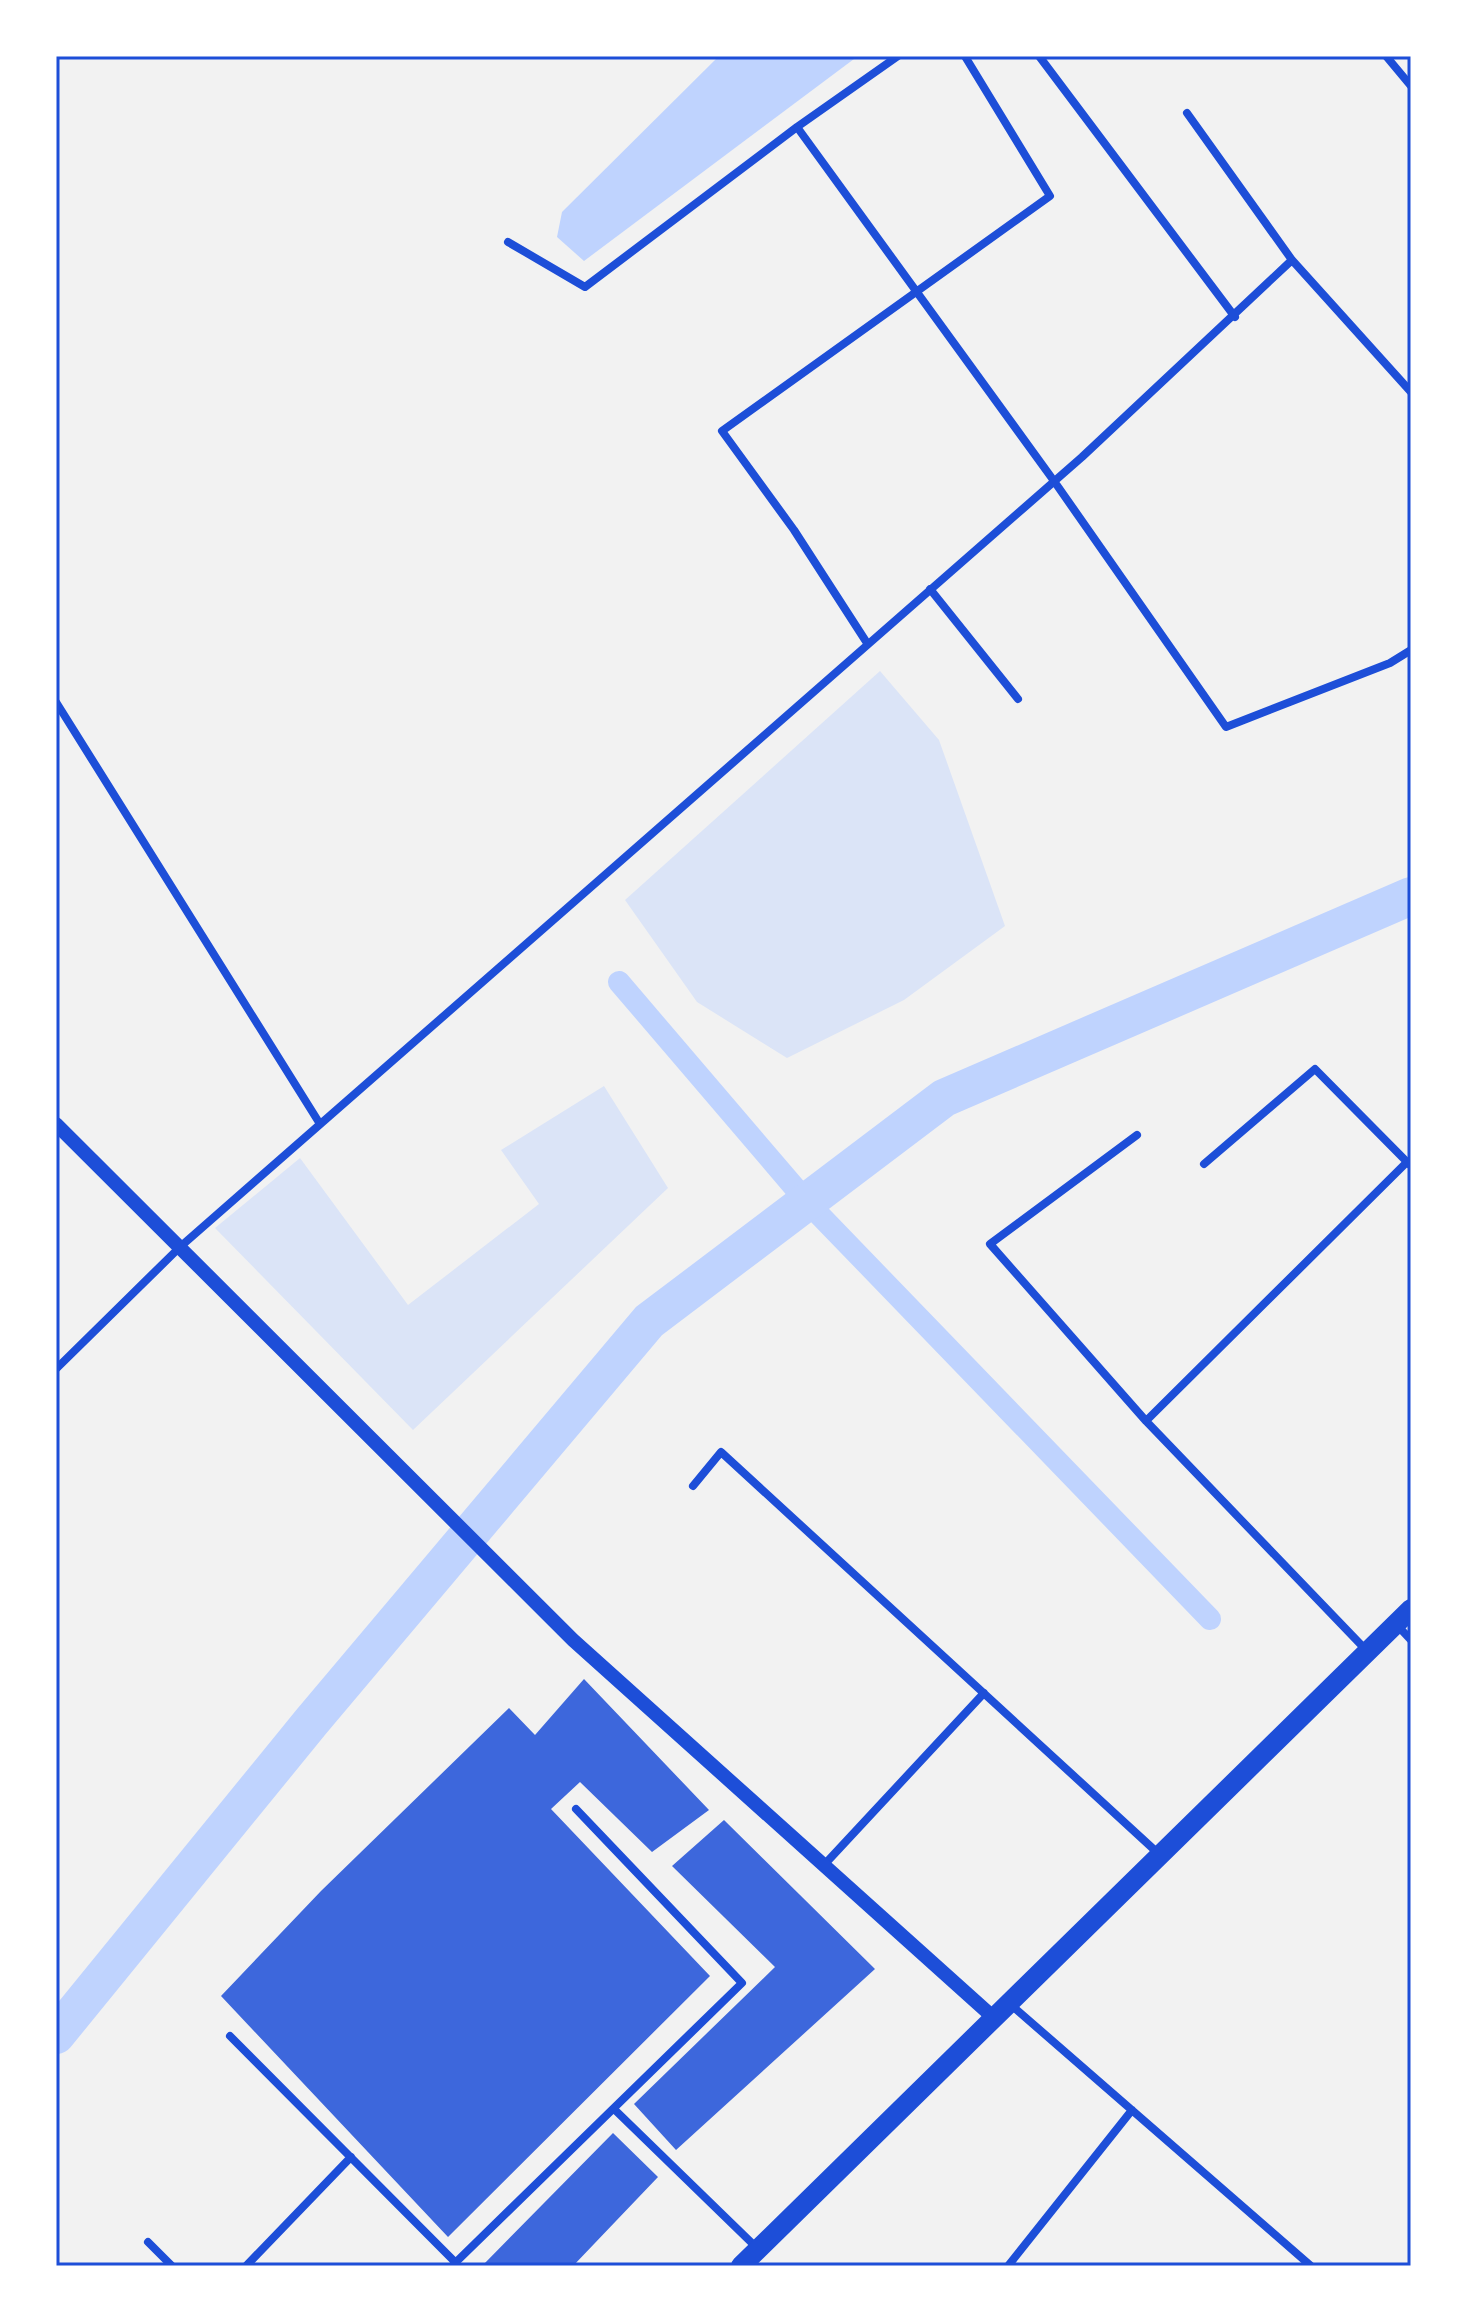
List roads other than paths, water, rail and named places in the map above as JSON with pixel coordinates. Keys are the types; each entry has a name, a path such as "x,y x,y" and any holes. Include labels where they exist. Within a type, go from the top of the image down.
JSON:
{"main road":[{"path":"741,2266 1411,1609"}],"street":[{"path":"508,242 585,287 797,127 898,56"},
{"path":"1039,56 1235,317"},
{"path":"1386,56 1411,86"},
{"path":"867,643 794,530 722,431 1050,196 966,58"},
{"path":"1187,113 1292,260 1411,392"},
{"path":"797,127 914,293 1054,481 1226,727 1390,663 1411,650"},
{"path":"56,1369 180,1247 1054,481 1235,317 1292,260"},
{"path":"930,589 1018,699"},
{"path":"56,702 320,1124"},
{"path":"1146,1421 1409,1164 1315,1069 1204,1164"},
{"path":"56,1124 525,1592 824,1865 1002,2011 1132,2110 1311,2266"},
{"path":"1137,1135 990,1244 1146,1421 1367,1652"},
{"path":"693,1486 721,1452 1160,1856"},
{"path":"1396,1624 1411,1640"},
{"path":"824,1865 984,1693"},
{"path":"230,2036 454,2264 742,1983 576,1809"},
{"path":"614,2109 758,2249"},
{"path":"1008,2266 1132,2110"},
{"path":"246,2266 351,2157"},
{"path":"148,2242 172,2266"}],"water":[{"path":"719,56 858,56 584,261 557,237 562,212"}],"waterway":[{"path":"56,2035 311,1722 649,1321 944,1098 1411,896"},
{"path":"619,982 807,1202 1210,1619"}]}
